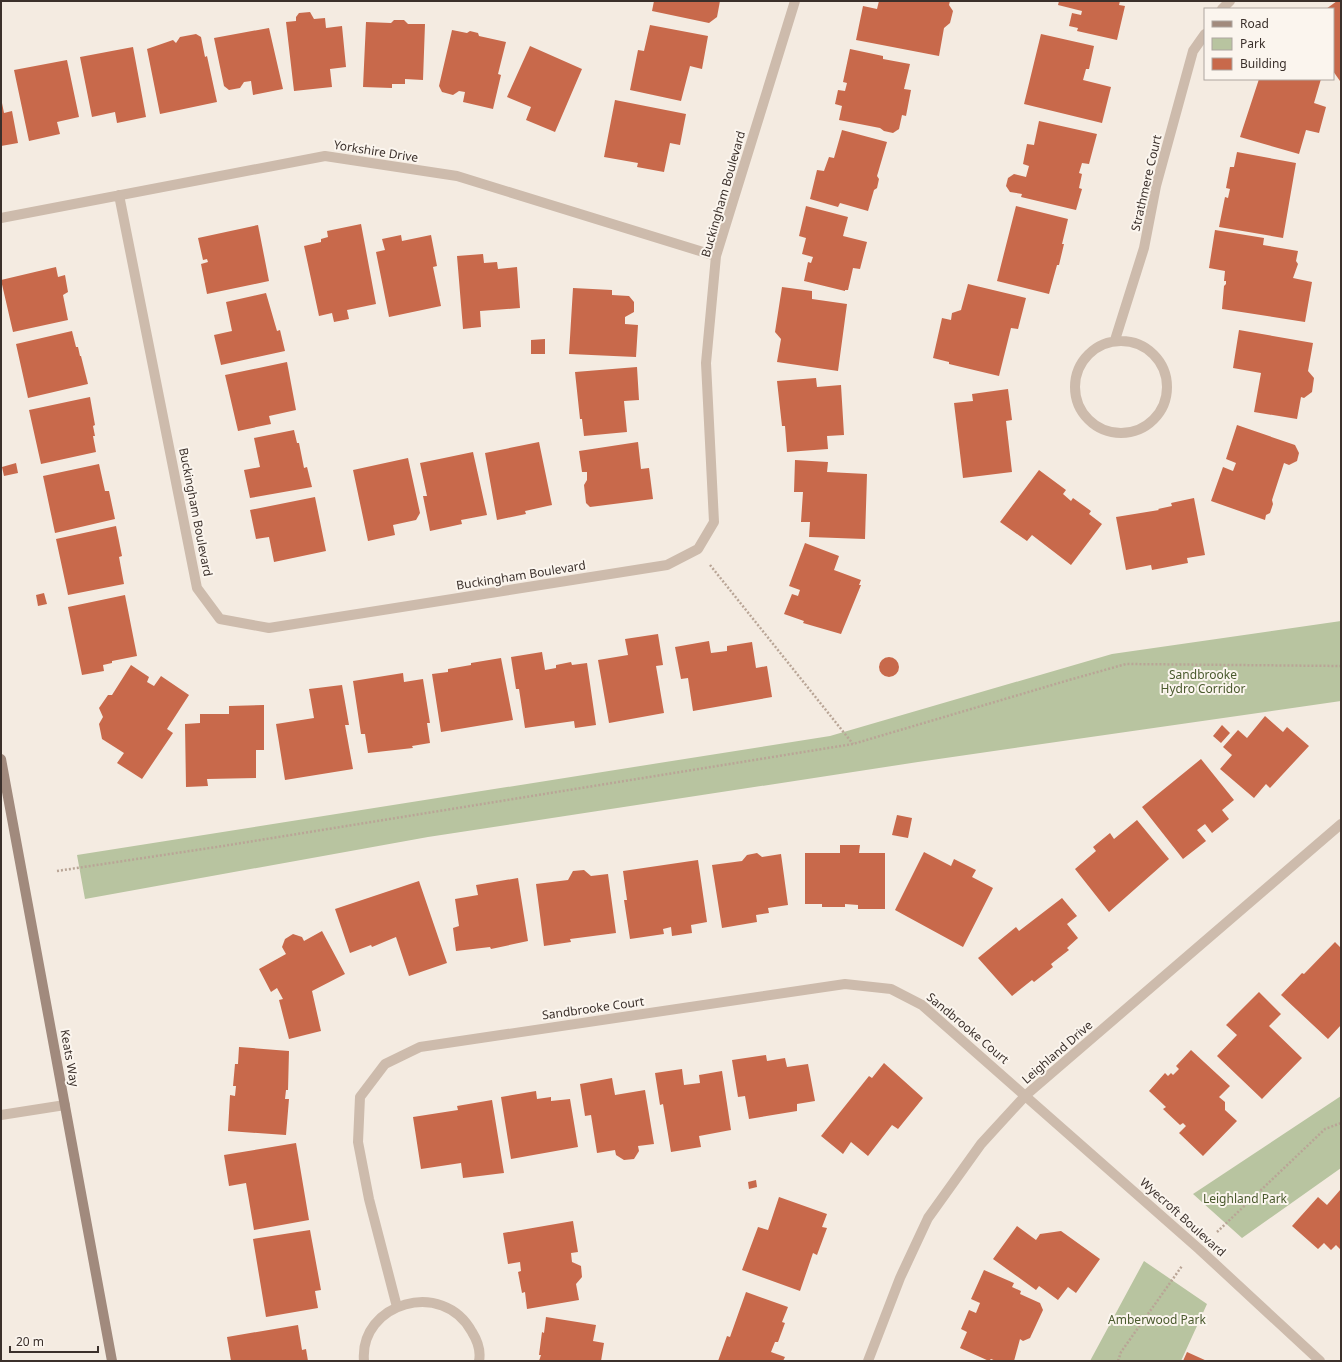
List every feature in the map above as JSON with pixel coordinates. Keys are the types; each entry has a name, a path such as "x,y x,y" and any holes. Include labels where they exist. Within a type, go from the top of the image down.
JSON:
{"street":[{"name":"Buckingham Boulevard","path":"119,195 197,588 220,619 269,628 667,565 698,549 714,522 706,363 716,256 795,1"},
{"name":"Strathmere Court","path":"1115,340 1144,248 1156,186 1193,52 1204,36"},
{"name":"Yorkshire Drive","path":"1,218 325,156 457,176 716,256"},
{"path":"1115,340 1132,341 1147,348 1158,358 1166,372 1168,386 1166,402 1159,414 1148,426 1129,433 1118,434 1102,430 1092,423 1081,411 1076,396 1075,380 1080,365 1095,349 1115,340"},
{"name":"Keats Way","path":"1,759 112,1361"},
{"name":"Leighland Drive","path":"868,1361 900,1278 928,1218 981,1144 1026,1095 1341,824"},
{"name":"Sandbrooke Court","path":"397,1306 369,1199 358,1142 360,1097 385,1064 420,1047 845,984 891,989 922,1005 1026,1095"},
{"name":"Wyecroft Boulevard","path":"1026,1095 1199,1249 1320,1361"},
{"path":"1,1115 65,1105"},
{"path":"364,1361 369,1335 380,1318 397,1306 422,1301 433,1302 452,1310 467,1323 477,1341 479,1361"}],"path":[{"path":"698,549 854,744"},
{"path":"57,871 222,846 854,744 1126,664 1341,666"},
{"path":"1217,1232 1325,1129 1341,1123"},
{"path":"1118,1361 1121,1352 1182,1266"}],"green space":[{"name":"Sandbrooke Hydro Corridor","path":"1341,621 1341,701 918,762 428,837 85,899 77,855 830,736 1112,654"},
{"name":"Leighland Park","path":"1341,1096 1341,1168 1242,1238 1193,1194"},
{"name":"Amberwood Park","path":"1144,1261 1207,1304 1181,1361 1090,1361"}],"building":[{"path":"654,1 720,1 717,17 709,23 652,11"},
{"path":"879,1 950,1 949,5 953,11 950,23 944,28 939,56 856,40 863,6 877,9"},
{"path":"1059,1 1120,1 1119,5 1125,6 1117,40 1077,31 1078,28 1069,26 1072,13 1081,15 1082,11 1058,5"},
{"path":"1337,1 1341,1 1340,81 1334,72 1334,8 1327,8"},
{"path":"310,12 314,19 325,18 326,28 342,26 346,67 330,69 332,87 294,91 286,22 296,21 296,17 299,13"},
{"path":"394,20 404,20 408,24 425,24 423,80 405,79 405,84 392,84 392,88 363,87 366,22 391,23"},
{"path":"650,25 708,36 702,69 690,66 681,101 630,90 638,50 644,51"},
{"path":"269,28 283,89 253,95 251,81 244,82 240,88 229,90 224,86 214,38"},
{"path":"452,30 467,33 470,31 478,33 479,36 506,42 498,74 501,75 493,109 463,102 465,92 459,91 453,95 442,92 439,86"},
{"path":"196,34 201,37 205,57 207,56 217,102 160,114 147,49 173,40 176,43 180,37"},
{"path":"1041,34 1094,46 1089,69 1086,69 1083,80 1111,87 1102,123 1024,104"},
{"path":"530,46 582,69 555,132 526,120 531,107 507,97"},
{"path":"133,47 146,117 117,123 115,112 92,117 80,57"},
{"path":"850,49 883,56 883,59 910,64 904,89 911,90 906,116 902,115 899,129 893,133 884,131 880,128 839,120 842,106 835,104 838,90 845,91 847,83 843,82"},
{"path":"67,60 79,117 57,122 60,134 29,141 14,70"},
{"path":"1259,80 1321,80 1314,103 1326,107 1319,133 1306,130 1299,154 1240,137"},
{"path":"615,100 686,114 680,145 670,143 664,172 637,167 638,163 604,157"},
{"path":"2,103 4,113 12,111 18,143 1,146"},
{"path":"1039,121 1097,134 1089,164 1082,163 1079,173 1082,174 1079,188 1082,189 1076,210 1021,197 1022,194 1010,192 1006,186 1008,178 1014,174 1026,177 1029,166 1023,164 1027,144 1034,145"},
{"path":"842,130 887,142 877,176 879,179 877,188 874,190 868,211 840,203 838,207 810,199 817,170 824,171 829,157 834,158"},
{"path":"1237,152 1296,163 1283,238 1219,227 1225,197 1228,198 1230,189 1226,188 1230,167 1234,167"},
{"path":"806,206 848,217 843,236 867,242 860,269 853,268 848,290 845,291 804,281 808,262 811,263 813,257 802,254 806,238 799,236"},
{"path":"1016,206 1068,219 1059,265 1057,265 1049,294 997,281"},
{"path":"361,224 376,304 347,310 349,319 334,322 332,313 319,316 304,246 321,242 321,239 328,237 327,231"},
{"path":"258,225 269,281 207,294 201,264 208,262 207,259 203,260 198,238"},
{"path":"1215,230 1264,238 1263,245 1298,251 1296,261 1298,264 1293,278 1312,282 1305,322 1222,309 1224,286 1226,284 1226,281 1224,281 1225,271 1209,268"},
{"path":"401,235 402,241 431,235 437,266 433,267 441,306 389,317 376,252 385,250 382,239"},
{"path":"483,254 484,263 497,262 498,269 517,267 520,308 480,311 481,327 463,329 457,256"},
{"path":"56,267 58,277 65,275 68,292 63,295 68,320 13,332 1,280"},
{"path":"968,284 1026,298 1018,329 1011,328 999,376 949,364 949,362 933,358 942,318 951,320 952,313 961,310"},
{"path":"782,287 812,291 812,299 847,304 838,371 777,362 781,339 775,332"},
{"path":"573,288 612,290 612,295 629,296 634,302 634,312 625,317 625,324 638,325 636,357 569,354"},
{"path":"266,293 277,331 280,330 285,351 221,365 214,335 232,331 226,302"},
{"path":"1239,330 1313,343 1308,371 1314,378 1312,392 1304,398 1301,397 1297,419 1254,412 1261,373 1233,368"},
{"path":"72,331 76,347 78,347 81,356 88,384 28,398 16,344"},
{"path":"545,339 545,354 531,354 531,340"},
{"path":"287,362 296,410 269,416 271,424 238,431 225,375"},
{"path":"637,367 639,400 624,401 627,432 584,436 582,419 580,419 575,372"},
{"path":"816,378 817,387 841,385 844,435 827,436 828,449 787,452 785,426 782,426 777,381"},
{"path":"1008,389 1012,420 1006,421 1012,472 963,478 954,403 973,401 972,394"},
{"path":"90,397 95,425 93,426 95,436 93,436 96,452 41,464 29,410"},
{"path":"1237,425 1295,445 1299,453 1297,461 1289,465 1284,463 1272,500 1273,504 1270,513 1266,515 1265,520 1211,501 1223,467 1233,471 1236,463 1226,459"},
{"path":"294,430 297,443 299,443 304,468 307,467 312,487 250,498 244,470 260,467 254,438"},
{"path":"539,442 552,505 525,511 526,514 497,520 485,453"},
{"path":"638,442 641,469 649,468 653,499 590,507 586,503 584,485 587,480 587,472 582,472 579,451"},
{"path":"473,452 487,515 461,520 462,524 430,531 423,496 427,496 420,463"},
{"path":"408,458 420,513 416,520 393,525 395,535 368,541 353,470"},
{"path":"795,460 828,462 827,472 867,474 865,539 809,537 810,522 801,522 803,492 794,492"},
{"path":"16,463 18,473 4,476 2,467"},
{"path":"99,464 105,491 109,491 115,519 55,533 43,476"},
{"path":"1039,470 1066,490 1063,494 1071,501 1073,498 1091,511 1089,514 1102,524 1071,565 1032,535 1027,541 1000,522"},
{"path":"315,497 326,551 274,562 269,537 256,539 250,510"},
{"path":"1194,498 1205,555 1187,558 1188,563 1152,570 1151,565 1126,570 1116,517 1159,510 1158,509 1172,506 1171,503"},
{"path":"116,526 122,556 119,557 124,584 68,595 56,539"},
{"path":"805,543 839,556 834,570 861,580 859,585 861,585 841,634 803,623 804,621 784,614 792,594 798,596 800,590 789,586"},
{"path":"44,593 47,604 38,606 36,595"},
{"path":"125,595 137,656 112,661 112,663 103,665 104,671 82,675 68,607"},
{"path":"658,634 663,665 656,666 664,713 609,723 598,660 628,655 625,639"},
{"path":"709,641 711,653 727,651 727,646 752,642 756,668 767,666 772,697 693,711 688,678 681,679 675,647"},
{"path":"542,652 545,670 556,668 556,665 571,662 572,665 587,663 596,725 575,728 574,721 525,728 519,689 516,689 511,657"},
{"path":"889,657 896,660 899,667 896,674 889,677 882,674 879,667 882,660"},
{"path":"501,658 513,720 441,732 432,674 448,672 448,669 471,665 471,663"},
{"path":"131,665 149,677 147,682 154,686 161,676 189,695 167,729 173,733 142,779 117,763 124,753 102,739 99,724 103,717 99,708 108,695 112,695"},
{"path":"403,673 404,682 423,679 430,723 427,723 430,743 412,746 413,748 368,753 365,734 361,734 353,681"},
{"path":"342,685 349,725 345,725 353,769 285,780 276,724 314,718 309,689"},
{"path":"264,705 264,750 256,750 256,778 207,779 208,786 186,787 185,724 200,723 200,714 229,714 229,706"},
{"path":"1265,716 1283,732 1287,727 1309,746 1270,788 1266,784 1254,798 1220,769 1232,755 1223,747 1238,730 1247,738"},
{"path":"1222,725 1230,733 1221,743 1213,736"},
{"path":"1201,759 1234,800 1222,810 1229,819 1212,833 1205,824 1197,830 1206,841 1183,859 1142,807"},
{"path":"897,815 912,818 908,838 892,835"},
{"path":"1137,820 1169,859 1109,912 1075,869 1096,851 1093,847 1110,833 1114,839"},
{"path":"840,845 860,845 859,853 885,853 885,909 858,909 858,905 845,904 845,907 822,907 822,904 805,904 805,853 840,853"},
{"path":"924,852 951,866 954,859 976,870 972,877 993,888 963,947 895,910"},
{"path":"757,853 762,857 781,854 788,905 768,908 769,913 756,915 757,922 722,928 712,865 742,861 747,855"},
{"path":"698,860 707,922 691,925 692,933 672,936 671,927 663,929 664,934 630,939 624,900 627,900 623,871"},
{"path":"584,870 591,876 608,874 616,933 570,939 571,942 544,946 536,884 568,880 573,871"},
{"path":"518,878 528,941 491,949 490,947 456,951 453,928 459,926 455,899 478,895 476,885"},
{"path":"419,881 447,963 409,976 396,937 372,947 371,945 350,953 335,909"},
{"path":"1062,898 1077,916 1067,924 1078,938 1067,948 1069,950 1051,964 1053,967 1034,982 1032,980 1012,996 978,958 1016,927 1019,931"},
{"path":"322,931 345,974 312,991 321,1031 289,1039 279,1000 283,999 277,988 271,992 259,969 286,954 282,947 285,939 293,934 302,937 304,941"},
{"path":"1335,942 1341,948 1341,1025 1328,1039 1281,995"},
{"path":"1259,992 1281,1014 1269,1026 1302,1058 1262,1099 1217,1056 1237,1035 1226,1025"},
{"path":"239,1047 289,1051 288,1090 286,1090 285,1099 289,1099 286,1135 228,1131 230,1095 235,1096 236,1086 233,1086 235,1064 238,1064"},
{"path":"1191,1050 1230,1086 1219,1097 1225,1102 1225,1110 1237,1121 1203,1156 1179,1133 1186,1126 1183,1123 1180,1125 1163,1109 1166,1107 1149,1091 1165,1073 1168,1076 1171,1073 1173,1075 1179,1069 1176,1066"},
{"path":"766,1055 767,1061 785,1058 787,1067 808,1064 815,1101 797,1104 797,1111 749,1119 745,1096 738,1097 732,1060"},
{"path":"884,1063 923,1098 898,1129 892,1125 868,1156 851,1142 843,1154 821,1136 869,1076 872,1078"},
{"path":"682,1069 684,1085 700,1083 699,1075 722,1071 731,1130 699,1136 701,1147 671,1152 663,1104 660,1105 655,1073"},
{"path":"612,1078 615,1095 645,1090 654,1144 638,1146 639,1151 634,1159 624,1160 616,1155 615,1150 597,1153 591,1115 585,1116 580,1084"},
{"path":"536,1091 537,1099 551,1097 551,1101 570,1099 578,1147 511,1159 501,1097"},
{"path":"492,1100 504,1173 463,1178 461,1163 421,1169 413,1117 458,1110 457,1106"},
{"path":"296,1143 309,1220 254,1230 246,1183 229,1186 224,1155"},
{"path":"756,1180 757,1187 749,1189 748,1182"},
{"path":"1341,1189 1341,1250 1336,1245 1331,1250 1324,1243 1318,1249 1292,1226 1318,1197 1327,1205"},
{"path":"779,1197 827,1214 822,1227 827,1228 817,1255 813,1253 800,1291 742,1270 758,1227 768,1230"},
{"path":"573,1221 578,1252 571,1253 572,1262 581,1266 582,1277 576,1284 579,1300 527,1309 525,1292 522,1293 518,1272 521,1271 520,1262 508,1264 503,1233"},
{"path":"1017,1226 1036,1240 1040,1234 1061,1231 1100,1259 1076,1293 1068,1287 1058,1300 1039,1286 1036,1290 993,1259"},
{"path":"310,1230 321,1290 315,1291 318,1308 266,1317 253,1239"},
{"path":"984,1270 1014,1283 1012,1287 1021,1291 1020,1294 1040,1303 1043,1310 1030,1338 1023,1341 1020,1339 1014,1361 996,1361 991,1359 989,1361 960,1348 967,1332 961,1329 969,1310 976,1313 980,1303 971,1299"},
{"path":"746,1292 788,1307 782,1322 785,1323 778,1342 775,1342 771,1352 785,1357 783,1361 718,1361 727,1336 730,1337"},
{"path":"546,1317 596,1325 593,1341 604,1343 601,1361 539,1361 541,1355 539,1355 542,1332 544,1333"},
{"path":"298,1325 302,1350 306,1349 308,1361 231,1361 227,1337"},
{"path":"1187,1352 1207,1361 1183,1361"}]}
